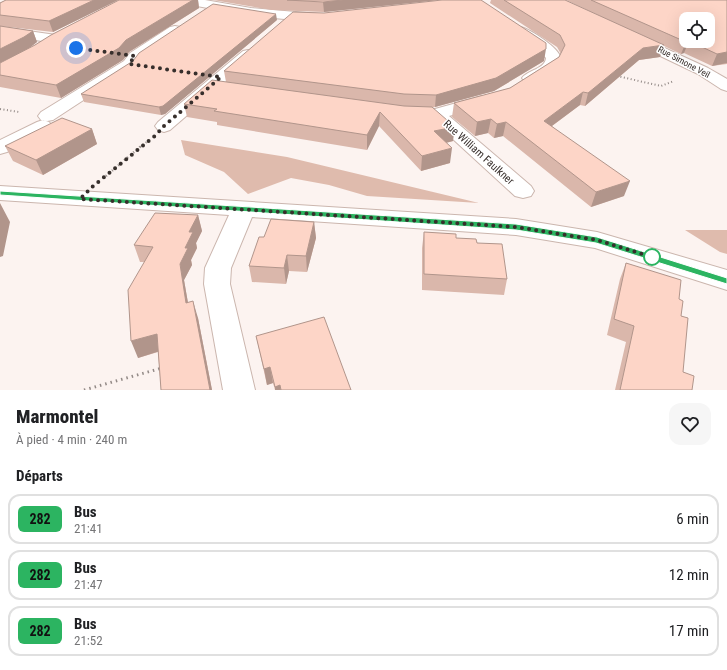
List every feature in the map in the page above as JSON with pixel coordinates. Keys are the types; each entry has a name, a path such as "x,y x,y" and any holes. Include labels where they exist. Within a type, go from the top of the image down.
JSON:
{"street":[{"path":"186,0 251,12 332,18"},
{"path":"0,148 45,121 129,64 135,56 215,4"},
{"path":"164,126 291,16"},
{"path":"508,23 551,51 554,57 550,66 519,86"},
{"path":"0,31 56,39"},
{"path":"40,48 69,32"},
{"name":"Rue Simone Veil","path":"623,33 703,71 727,86"},
{"path":"210,87 249,92"},
{"name":"Rue William Faulkner","path":"395,112 435,114 494,98"},
{"name":"Rue William Faulkner","path":"435,114 445,121 522,191"},
{"path":"0,193 516,227 597,240 727,280"},
{"path":"239,390 217,284 218,268 243,210"}],"path":[{"path":"610,74 661,86 680,79"},
{"path":"80,199 92,187 156,135 164,126"},
{"path":"84,390 164,367"}],"shaded area":[{"path":"181,140 287,157 479,203 367,196 329,185 291,178 248,194 224,172 185,155"},
{"path":"685,230 727,230 727,254 720,252"}],"building":[{"path":"6,0 94,0 49,21 0,15 0,3"},
{"path":"119,0 193,0 126,40 119,48 56,85 0,75 0,63"},
{"path":"287,0 343,0 323,2"},
{"path":"442,0 481,0 546,43 546,49 496,78 436,95 404,94 224,71 293,12 324,13"},
{"path":"504,0 565,0 664,45 643,48 588,93 583,92 544,121 630,181 596,192 506,122 497,124 491,119 477,122 454,103 510,88 559,57 565,45 560,35"},
{"path":"591,0 727,0 727,52 717,54 704,48 715,48 715,12 679,12 679,39"},
{"path":"213,4 276,14 163,106 159,107 81,94 133,61 139,53"},
{"path":"0,26 33,31 0,49"},
{"path":"212,80 404,106 432,107 455,127 434,131 452,148 422,156 380,112 367,135 214,111 217,109 184,104"},
{"path":"62,118 92,129 36,160 5,146"},
{"path":"155,213 198,215 189,232 193,232 185,248 188,248 180,264 186,303 193,301 210,390 161,390 157,334 131,341 128,290 153,247 134,245"},
{"path":"271,219 314,222 306,256 287,255 284,268 249,266 259,237 264,237"},
{"path":"424,232 456,234 456,238 476,239 477,243 502,244 507,279 424,274"},
{"path":"626,263 681,280 679,299 683,301 681,316 688,318 683,372 694,376 692,390 620,390 634,326 614,319"},
{"path":"324,317 351,390 281,390 280,385 275,387 270,367 264,369 256,336"}],"bus line":[{"name":"282","path":"0,193 516,227 597,240 727,280"}],"route":[{"path":"76,48 135,56 129,64 221,77 164,126 156,135 92,187 80,199 516,227 597,240 655,258 652,257"}]}
